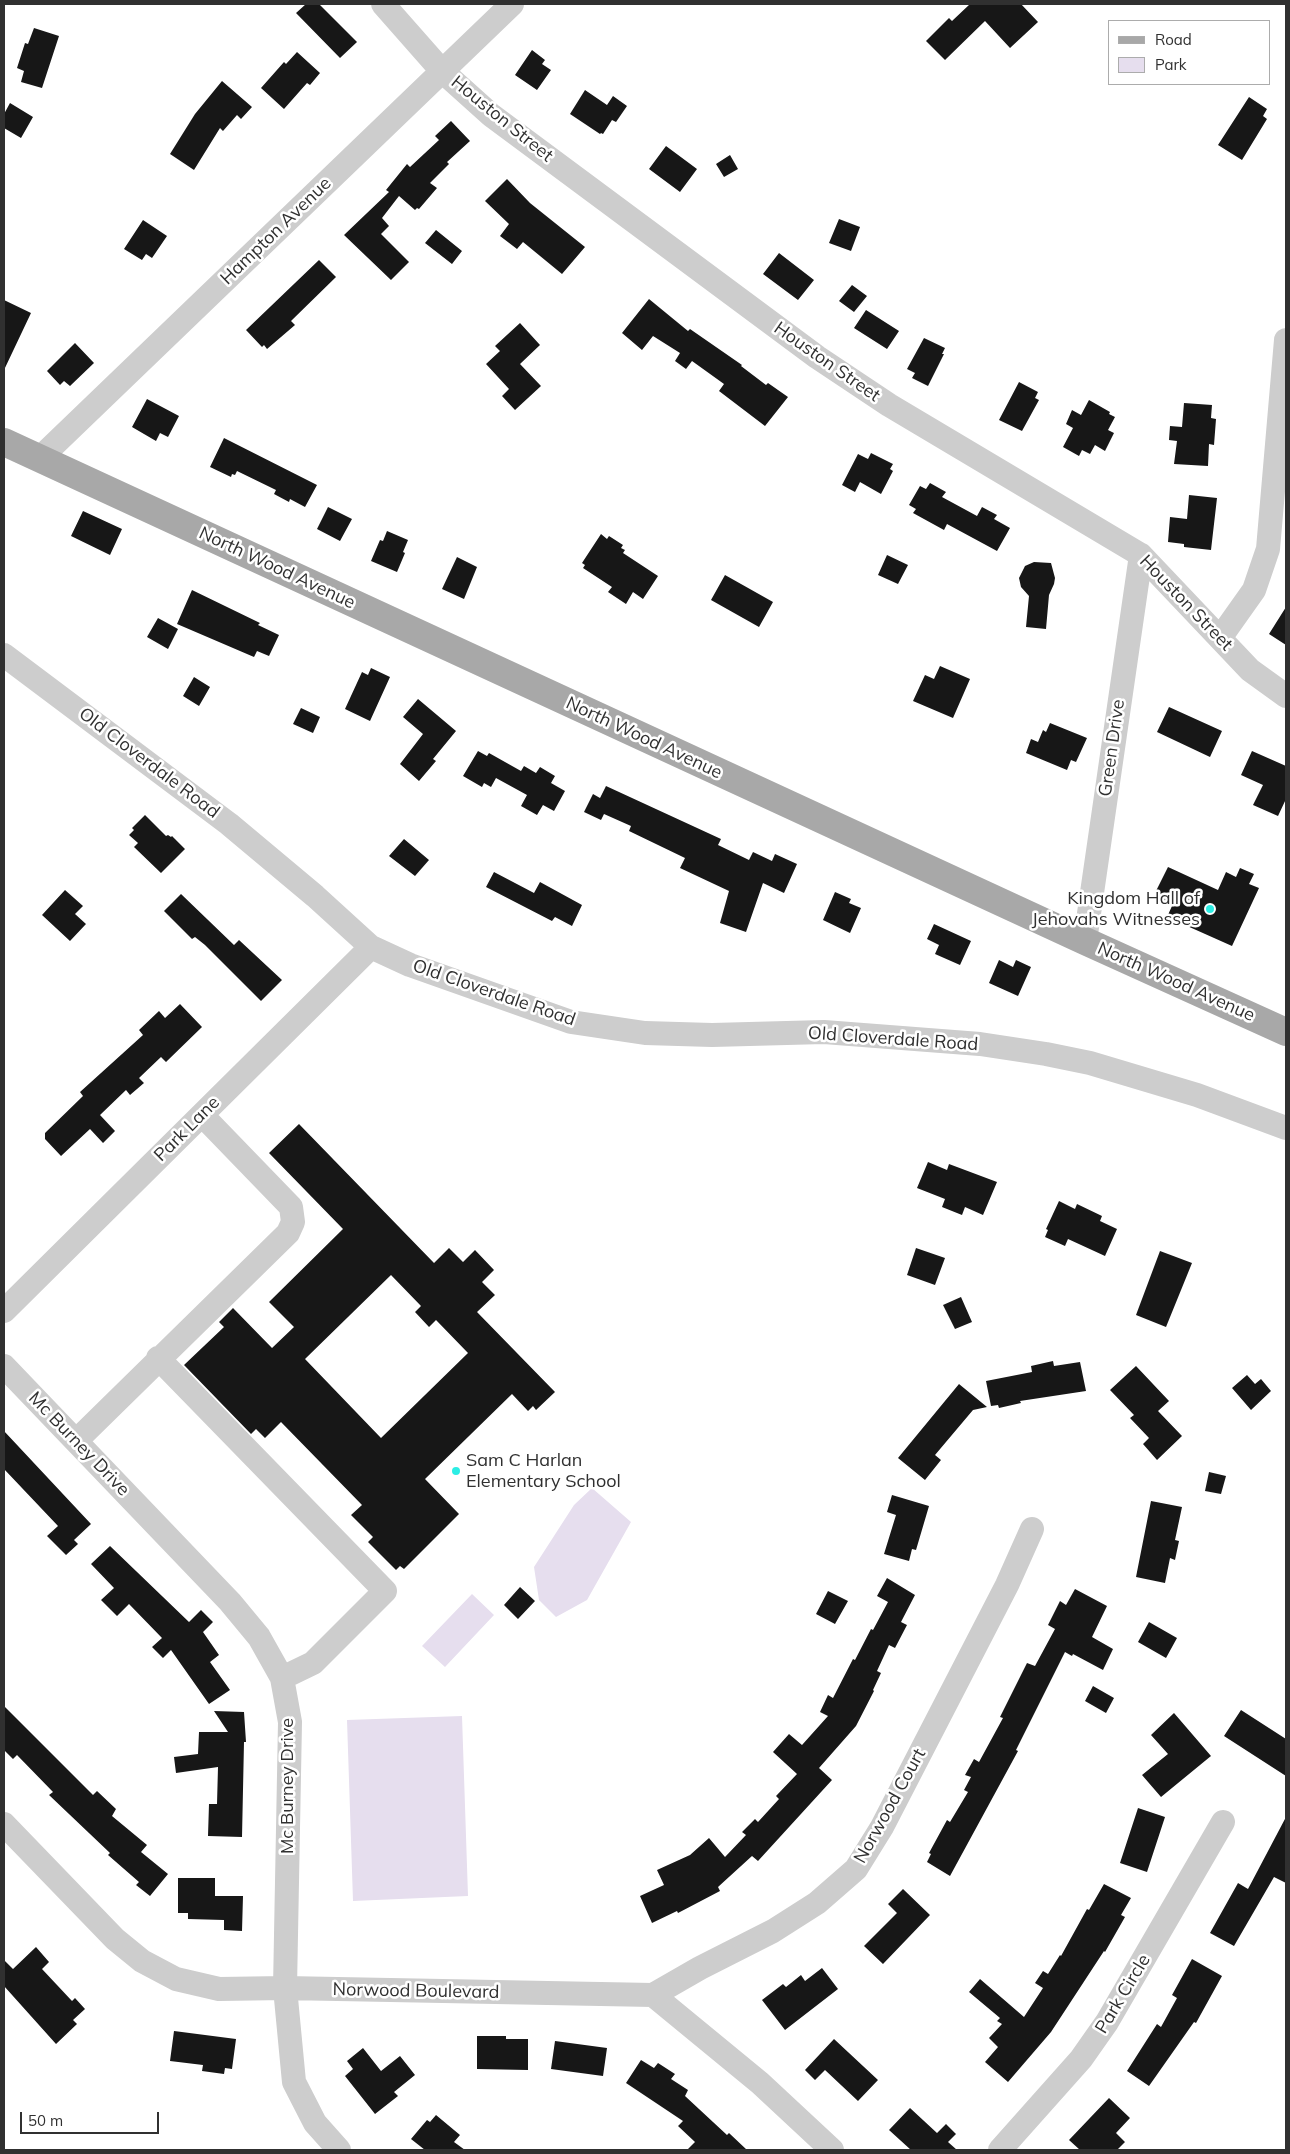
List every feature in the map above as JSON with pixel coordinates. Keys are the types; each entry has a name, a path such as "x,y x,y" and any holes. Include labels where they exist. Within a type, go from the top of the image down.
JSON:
{"main road":[{"name":"North Wood Avenue","path":"4,442 1286,1032"}],"street":[{"name":"Houston Street","path":"382,4 442,71 491,115 817,357 890,405 1141,555 1250,670 1286,696"},
{"name":"Hampton Avenue","path":"39,459 512,4"},
{"path":"1220,638 1254,590 1268,549 1286,340"},
{"name":"Green Drive","path":"1085,941 1141,555"},
{"name":"Old Cloverdale Road","path":"4,655 229,824 316,896 371,947 410,965 570,1022 645,1034 824,1032 980,1044 1046,1054 1090,1063 1197,1095 1286,1128"},
{"name":"Park Lane","path":"4,1311 371,947"},
{"path":"76,1441 158,1358 288,1233 293,1222 291,1207 202,1115"},
{"path":"158,1358 385,1590 313,1663 282,1678"},
{"name":"Mc Burney Drive","path":"4,1366 230,1602 258,1637 282,1678 290,1722 285,1988 294,2082 315,2123 339,2150"},
{"name":"Norwood Court","path":"653,1995 700,1968 773,1931 817,1903 856,1869 886,1818 1007,1585 1032,1529"},
{"name":"Park Circle","path":"1000,2150 1082,2059 1107,2022 1223,1822"},
{"name":"Norwood Boulevard","path":"4,1824 115,1939 142,1961 176,1980 218,1989 285,1988 653,1995"},
{"path":"653,1995 760,2083 832,2150"}],"green space":[{"path":"592,1488 631,1522 587,1600 556,1617 539,1600 534,1567 574,1505"},
{"path":"472,1594 494,1615 445,1667 422,1646"},
{"path":"462,1716 468,1896 353,1901 347,1720"}],"building":[{"path":"306,4 319,4 357,42 340,58 296,13"},
{"path":"970,4 1021,4 1038,22 1010,48 985,21 945,60 926,41 949,18 952,21"},
{"path":"34,28 59,36 42,88 21,82 24,71 17,68 25,43 28,44"},
{"path":"532,50 545,60 542,64 551,70 537,90 515,75"},
{"path":"297,52 320,73 310,85 307,83 284,109 261,88 284,62 286,64"},
{"path":"222,81 252,107 241,119 237,115 223,131 220,128 194,170 170,154 195,114"},
{"path":"585,90 607,105 613,96 627,106 616,122 612,120 603,134 600,134 570,114"},
{"path":"1249,97 1267,109 1263,116 1267,119 1242,160 1218,145"},
{"path":"10,103 33,117 21,138 4,128 4,114"},
{"path":"451,121 470,141 447,162 449,164 430,183 437,188 419,209 415,210 399,196 382,218 389,226 381,234 409,262 391,280 344,235 389,192 386,190 407,164 410,167 439,140 435,136"},
{"path":"666,146 697,169 680,192 649,169"},
{"path":"730,155 738,169 724,177 716,164"},
{"path":"507,179 530,203 585,247 562,274 523,242 517,249 500,236 509,224 485,201"},
{"path":"839,219 860,227 851,251 829,243"},
{"path":"143,220 167,236 152,258 146,254 142,260 124,249"},
{"path":"436,230 462,251 452,264 425,243"},
{"path":"779,253 814,280 798,300 763,274"},
{"path":"319,260 336,277 291,321 295,325 267,349 264,345 262,347 246,330"},
{"path":"852,285 867,296 854,312 839,301"},
{"path":"649,299 688,331 690,329 742,365 766,385 768,383 788,397 765,426 719,391 724,384 692,361 686,369 675,361 680,353 653,336 642,350 622,333"},
{"path":"4,300 31,313 4,370"},
{"path":"866,310 899,331 887,349 854,328"},
{"path":"520,323 540,345 520,364 541,386 515,410 502,396 509,389 486,364 500,351 495,346"},
{"path":"924,338 945,348 942,354 944,354 928,386 912,378 915,373 907,369"},
{"path":"75,343 94,363 70,386 64,381 60,385 47,371"},
{"path":"1019,382 1038,392 1035,398 1039,400 1022,431 999,420"},
{"path":"147,399 179,416 168,437 160,433 156,441 132,427"},
{"path":"1089,400 1115,417 1108,430 1114,433 1105,451 1095,445 1090,454 1082,450 1079,456 1063,447 1073,428 1066,424 1072,410 1081,415"},
{"path":"1184,403 1212,405 1211,418 1216,419 1214,445 1209,444 1208,466 1174,464 1177,441 1169,440 1170,426 1182,427"},
{"path":"224,438 317,485 305,507 290,499 289,502 274,494 276,490 237,471 231,477 210,467"},
{"path":"871,453 893,464 890,469 893,471 881,494 860,482 855,492 842,485 858,454 868,459"},
{"path":"930,483 946,492 942,497 977,516 982,507 997,515 994,519 1010,528 997,551 947,524 944,530 913,513 916,509 909,505 920,486 926,489"},
{"path":"1189,495 1217,498 1211,550 1184,547 1184,544 1168,542 1170,517 1187,519"},
{"path":"328,507 352,519 340,541 317,529"},
{"path":"83,511 122,529 110,555 71,536"},
{"path":"387,531 408,540 397,572 371,561 380,540 383,541"},
{"path":"601,534 607,539 609,536 623,545 621,548 625,550 623,553 658,576 643,599 633,592 626,604 608,592 612,587 583,568 585,565 582,563"},
{"path":"887,555 908,565 898,584 878,575"},
{"path":"457,557 477,567 464,599 442,589"},
{"path":"1034,562 1051,563 1055,578 1049,595 1046,629 1026,627 1029,596 1021,587 1019,578 1025,566"},
{"path":"725,575 773,602 759,627 711,600"},
{"path":"192,590 260,623 258,625 279,635 269,656 257,651 254,657 177,624"},
{"path":"1286,607 1286,645 1269,634"},
{"path":"158,618 178,629 168,649 147,637"},
{"path":"940,666 970,679 953,718 913,701 925,675 934,679"},
{"path":"371,668 390,677 370,721 345,709 362,672 368,675"},
{"path":"194,677 210,687 199,706 183,696"},
{"path":"418,699 456,731 433,759 436,761 419,781 400,764 423,734 403,717"},
{"path":"1169,707 1222,731 1210,757 1157,732"},
{"path":"301,708 320,717 313,733 293,724"},
{"path":"1050,723 1087,738 1076,762 1071,760 1067,770 1026,753 1031,739 1038,742 1043,730 1046,732"},
{"path":"478,751 487,756 489,753 521,771 524,766 536,773 540,767 555,776 551,783 565,791 554,811 543,805 537,815 521,806 527,795 496,778 491,787 484,783 482,787 463,776"},
{"path":"1252,751 1286,766 1286,799 1278,816 1253,805 1263,785 1241,775"},
{"path":"606,786 721,839 718,845 749,860 753,852 772,861 775,854 797,864 784,893 763,883 746,932 720,923 729,891 680,868 685,858 629,831 631,826 604,814 601,820 584,812 593,794 600,798"},
{"path":"145,815 166,836 172,836 185,849 161,873 134,847 138,843 129,835 134,830 132,828"},
{"path":"404,839 429,860 415,876 389,856"},
{"name":"Kingdom Hall of Jehovahs Witnesses","path":"1168,867 1218,890 1226,872 1236,877 1240,868 1254,874 1249,884 1259,888 1232,946 1167,917 1172,906 1156,898 1157,894 1155,893"},
{"path":"494,872 534,893 540,882 582,905 572,926 555,917 552,921 486,887"},
{"path":"65,890 83,906 75,914 86,924 70,941 42,915"},
{"path":"835,892 851,899 849,903 861,908 850,933 823,920"},
{"path":"181,894 234,945 239,940 282,980 261,1001 205,945 195,937 192,939 164,911"},
{"path":"934,924 971,941 960,965 935,954 939,945 927,939"},
{"path":"999,960 1013,967 1016,960 1031,967 1018,996 989,983"},
{"path":"180,1004 202,1027 166,1062 161,1057 139,1078 144,1083 130,1095 126,1090 100,1115 115,1131 103,1143 90,1129 61,1156 45,1139 45,1133 83,1096 80,1092 143,1035 139,1030 159,1011 165,1018"},
{"path":"299,1124 434,1263 449,1248 463,1262 475,1250 494,1270 482,1282 495,1295 477,1312 555,1392 536,1410 533,1406 528,1411 512,1394 425,1479 459,1514 404,1569 400,1566 396,1570 368,1542 373,1537 351,1515 362,1505 281,1422 265,1438 256,1429 251,1434 184,1365 224,1327 219,1322 233,1308 272,1348 294,1327 269,1302 343,1229 269,1153","holes":["391,1275 421,1306 415,1312 429,1327 436,1320 468,1353 381,1438 305,1359"]},
{"path":"928,1162 947,1170 949,1164 997,1182 983,1215 965,1207 962,1215 942,1207 945,1199 917,1188"},
{"path":"1059,1201 1075,1209 1077,1204 1102,1216 1100,1221 1117,1229 1105,1256 1068,1239 1065,1246 1045,1237 1048,1230 1046,1229"},
{"path":"916,1248 945,1258 935,1285 907,1275"},
{"path":"1160,1251 1192,1263 1166,1327 1136,1315"},
{"path":"961,1297 972,1322 955,1329 943,1305"},
{"path":"1053,1361 1054,1366 1080,1362 1086,1391 1020,1401 1021,1403 999,1408 998,1405 991,1406 986,1381 1032,1372 1031,1366"},
{"path":"1136,1366 1169,1401 1158,1411 1182,1436 1157,1460 1143,1444 1149,1438 1130,1418 1134,1415 1110,1390"},
{"path":"1247,1375 1255,1384 1261,1379 1271,1391 1251,1410 1232,1388"},
{"path":"959,1384 987,1407 973,1410 935,1455 941,1460 925,1480 898,1458"},
{"path":"4,1431 91,1524 74,1540 78,1544 66,1555 47,1536 58,1526 4,1469"},
{"path":"1209,1472 1226,1476 1221,1494 1205,1491"},
{"path":"892,1495 929,1506 916,1550 912,1549 909,1561 884,1554 896,1515 887,1512"},
{"path":"1151,1501 1182,1507 1175,1540 1179,1541 1175,1560 1170,1558 1165,1583 1136,1577"},
{"path":"110,1546 189,1622 201,1610 213,1622 203,1632 219,1655 210,1662 230,1690 209,1704 171,1650 163,1658 152,1647 162,1638 129,1604 117,1616 101,1600 114,1588 91,1564"},
{"path":"887,1578 915,1595 901,1622 907,1625 895,1648 889,1645 877,1671 881,1673 874,1691 856,1726 819,1768 832,1780 758,1861 752,1856 718,1887 720,1891 678,1913 677,1911 652,1923 640,1896 664,1885 657,1870 690,1855 709,1838 725,1857 746,1835 742,1832 755,1819 758,1822 779,1799 776,1796 797,1774 773,1752 789,1734 802,1745 828,1716 820,1712 828,1695 833,1698 853,1659 855,1660 888,1602 877,1596"},
{"path":"520,1587 535,1601 518,1619 504,1605"},
{"path":"1075,1589 1107,1606 1092,1637 1113,1649 1103,1670 1073,1654 1072,1656 1065,1652 1016,1750 1018,1751 950,1876 927,1862 931,1854 929,1853 947,1820 950,1822 968,1792 964,1790 971,1777 965,1775 974,1759 979,1762 1003,1718 1000,1717 1027,1663 1035,1666 1055,1629 1048,1625 1060,1601 1066,1605"},
{"path":"828,1591 848,1601 835,1624 816,1614"},
{"path":"1149,1622 1177,1638 1166,1658 1138,1642"},
{"path":"1093,1686 1114,1698 1106,1713 1085,1701"},
{"path":"4,1706 93,1795 97,1791 116,1809 112,1816 147,1845 141,1852 168,1874 150,1896 136,1885 139,1882 108,1855 110,1853 49,1795 53,1792 17,1755 13,1759 4,1750"},
{"path":"1241,1710 1286,1739 1286,1776 1224,1736"},
{"path":"214,1711 244,1712 246,1742 244,1742 242,1837 208,1836 209,1804 217,1804 218,1767 176,1773 174,1757 198,1754 199,1732 228,1732"},
{"path":"1174,1713 1211,1756 1161,1797 1142,1775 1168,1754 1151,1735"},
{"path":"1138,1808 1165,1817 1147,1872 1120,1863"},
{"path":"1286,1817 1286,1883 1274,1877 1234,1946 1210,1933 1238,1883 1248,1889"},
{"path":"178,1878 215,1878 215,1896 243,1896 242,1931 224,1930 224,1920 188,1919 188,1913 178,1913"},
{"path":"1104,1884 1131,1898 1121,1915 1125,1917 1105,1952 1051,2032 1008,2082 985,2062 998,2047 989,2038 1002,2024 997,2021 1000,2018 969,1992 980,1979 1024,2017 1043,1988 1035,1983 1043,1971 1048,1974 1061,1956 1087,1909 1089,1910"},
{"path":"903,1889 930,1915 883,1964 864,1946 897,1913 888,1904"},
{"path":"36,1947 49,1962 42,1969 72,2001 75,1998 85,2009 73,2020 77,2024 56,2044 4,1986 4,1960 13,1969"},
{"path":"1192,1959 1222,1976 1196,2023 1194,2022 1149,2086 1127,2071 1157,2024 1161,2027 1177,1998 1172,1995"},
{"path":"822,1968 838,1989 785,2030 762,2000 783,1984 786,1987 801,1975 805,1981"},
{"path":"174,2031 236,2039 232,2069 225,2068 224,2074 202,2071 203,2065 170,2061"},
{"path":"477,2036 506,2036 506,2039 528,2039 528,2070 477,2069"},
{"path":"834,2039 878,2080 858,2101 825,2070 815,2080 805,2070"},
{"path":"555,2041 607,2048 603,2076 551,2069"},
{"path":"363,2048 381,2071 400,2056 415,2075 394,2092 398,2096 375,2114 345,2076 353,2069 347,2061"},
{"path":"641,2060 654,2068 658,2063 675,2074 671,2079 688,2090 685,2096 727,2135 729,2133 747,2150 687,2150 695,2142 678,2126 683,2121 626,2083"},
{"path":"1109,2098 1130,2118 1116,2133 1125,2142 1117,2150 1080,2150 1069,2140"},
{"path":"910,2108 937,2133 946,2124 956,2134 948,2142 957,2150 911,2150 889,2130"},
{"path":"436,2115 460,2135 454,2142 465,2150 425,2150 411,2139 427,2120 430,2122"}],"place":[{"name":"Kingdom Hall of Jehovahs Witnesses","path":"1210,909"},
{"name":"Sam C Harlan Elementary School","path":"456,1471"}]}
